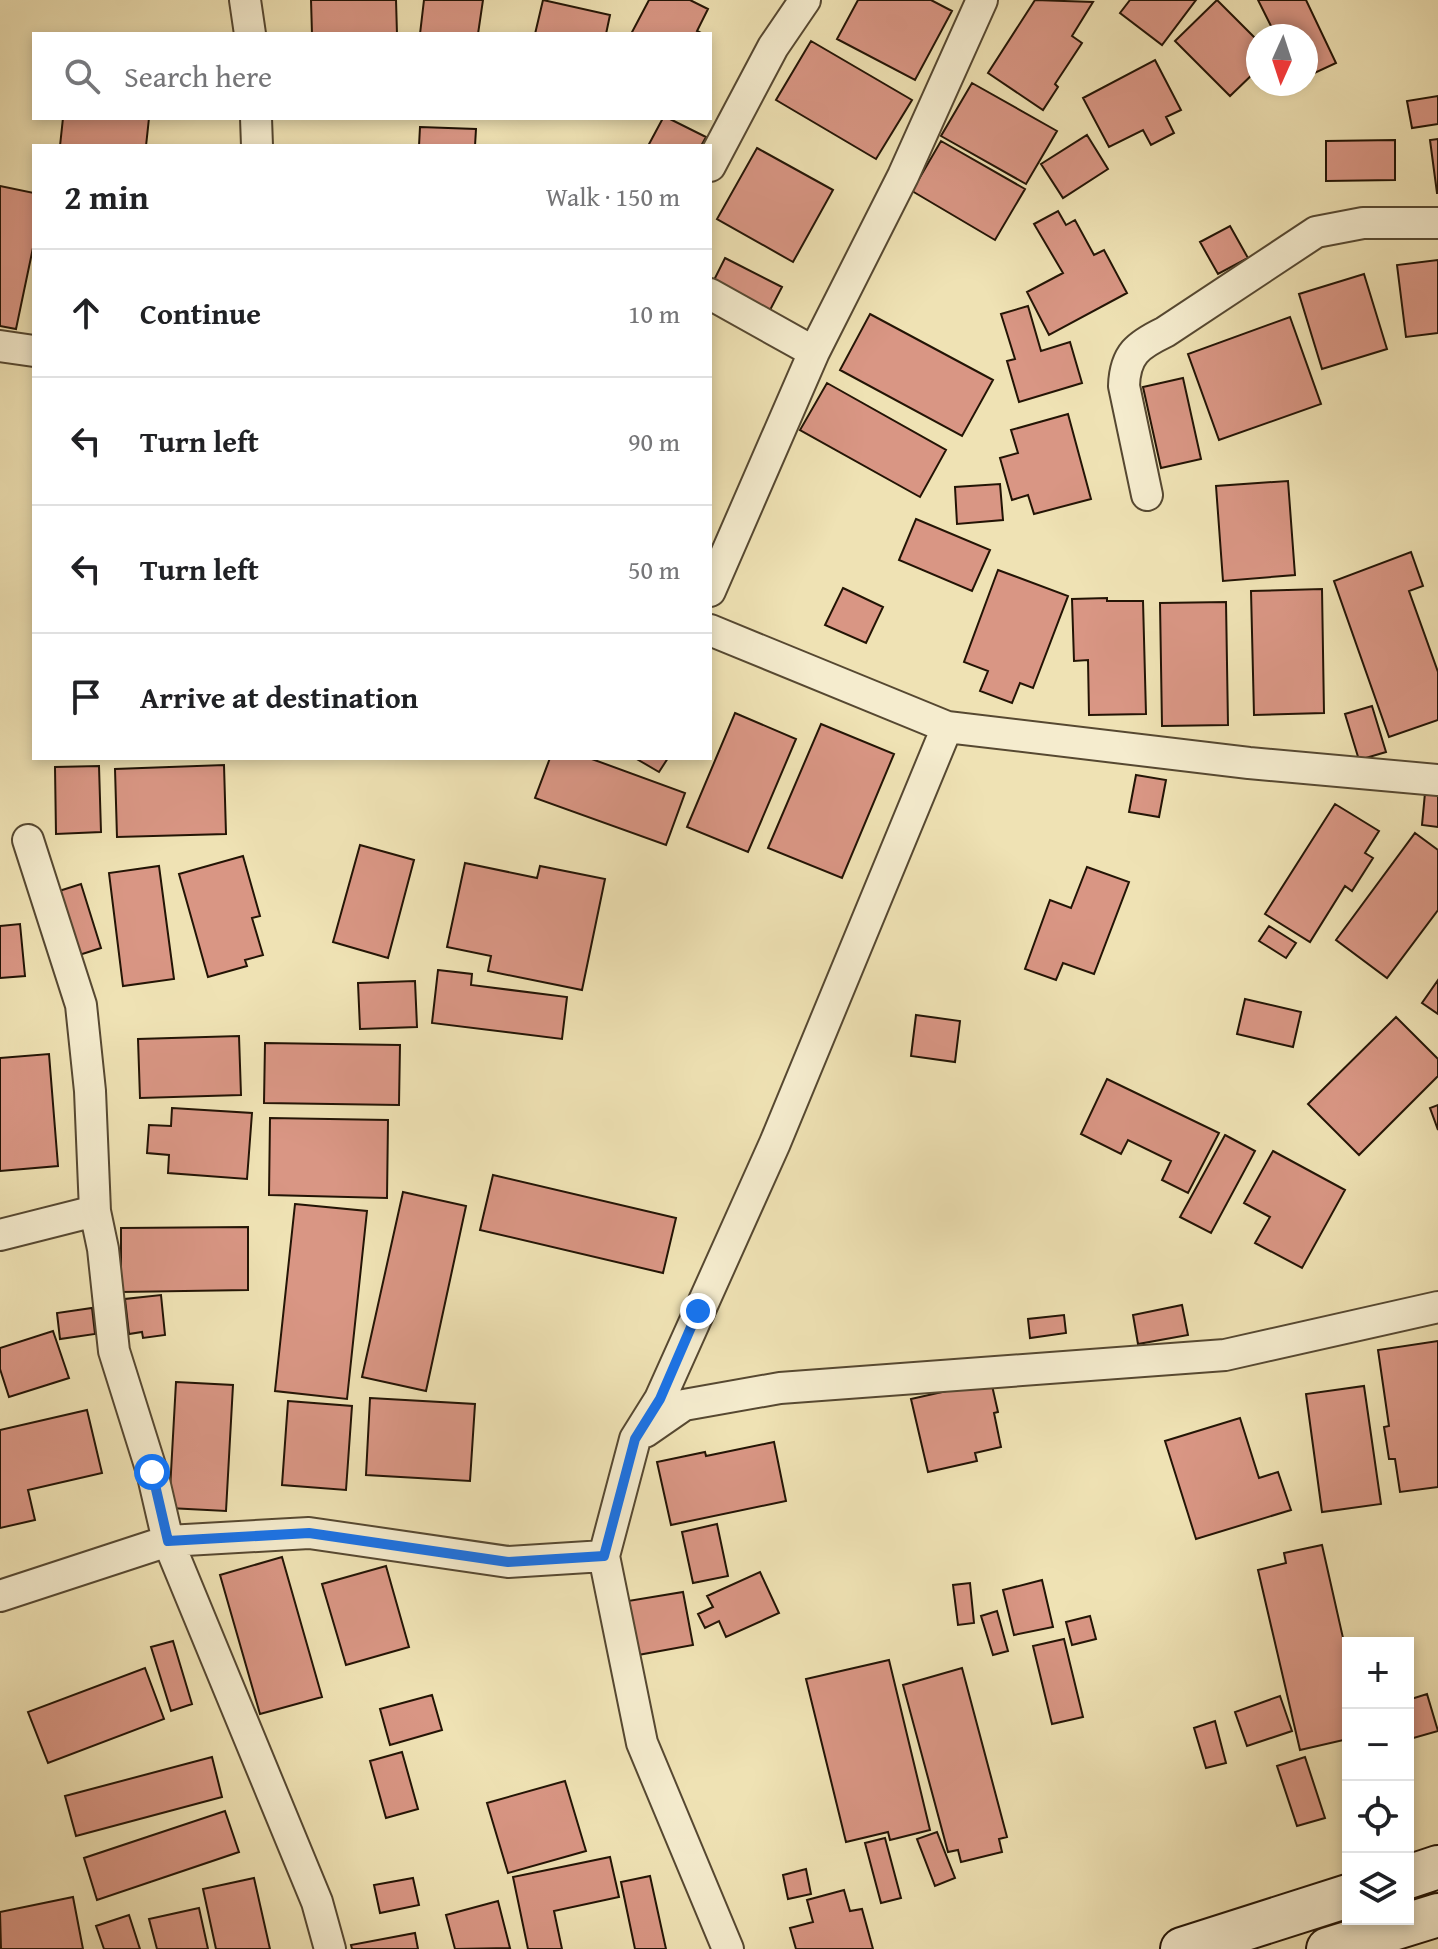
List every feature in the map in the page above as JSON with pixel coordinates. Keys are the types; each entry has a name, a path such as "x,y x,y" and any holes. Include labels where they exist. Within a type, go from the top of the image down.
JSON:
{"main road":[{"path":"1414,1875 1438,1867"},
{"path":"1182,1949 1342,1898"},
{"path":"1328,1949 1438,1915"}],"street":[{"path":"245,0 250,32"},
{"path":"712,162 773,47 805,0"},
{"path":"712,586 814,352 903,176 982,0"},
{"path":"256,120 257,144"},
{"path":"1147,495 1124,386 1125,369 1139,344 1165,332 1316,232 1363,223 1438,223"},
{"path":"712,295 814,352"},
{"path":"0,346 32,351"},
{"path":"712,631 881,703 947,727 1249,763 1438,780"},
{"path":"728,1949 642,1743 604,1556 635,1439 660,1399 775,1143 947,727"},
{"path":"28,840 81,1005 90,1091 95,1211 103,1249 114,1351 152,1472 168,1541 317,1902 330,1949"},
{"path":"0,1235 95,1211"},
{"path":"635,1439 684,1405 780,1388 947,1373 1225,1355 1438,1307"},
{"path":"0,1596 168,1541 309,1533 508,1562 604,1556"}],"building":[{"path":"311,0 396,0 397,32 312,32"},
{"path":"424,0 483,0 478,32 420,32"},
{"path":"543,0 610,15 606,32 535,32"},
{"path":"649,0 690,0 708,9 699,32 632,32"},
{"path":"858,0 931,0 952,11 915,80 837,39"},
{"path":"1035,0 1093,2 1072,36 1082,43 1055,84 1058,87 1043,110 988,73"},
{"path":"1130,0 1196,0 1162,45 1120,13"},
{"path":"1217,0 1246,29 1246,81 1230,96 1175,41"},
{"path":"1258,0 1306,0 1317,24 1270,24"},
{"path":"1318,25 1336,63 1318,71"},
{"path":"811,41 912,100 876,159 776,100"},
{"path":"1155,60 1181,110 1166,117 1174,133 1151,145 1143,130 1109,147 1083,98"},
{"path":"972,83 1057,131 1026,184 941,136"},
{"path":"1438,96 1438,124 1412,128 1407,101"},
{"path":"63,120 149,120 146,144 60,144"},
{"path":"662,120 672,120 706,137 702,144 649,144"},
{"path":"420,127 476,129 475,144 419,144"},
{"path":"1087,135 1108,169 1063,198 1041,164"},
{"path":"1438,139 1438,193 1437,193 1430,140"},
{"path":"1395,140 1395,180 1326,181 1326,141"},
{"path":"941,141 1025,189 995,240 912,191"},
{"path":"757,148 833,190 793,262 717,219"},
{"path":"0,186 32,193 32,253 16,329 0,326"},
{"path":"1058,211 1066,225 1075,220 1094,255 1104,250 1127,293 1049,335 1027,292 1063,273 1034,224"},
{"path":"1230,226 1248,258 1218,274 1200,242"},
{"path":"725,258 782,287 768,314 712,284"},
{"path":"1438,260 1438,333 1406,337 1397,265"},
{"path":"1364,274 1387,349 1322,369 1299,294"},
{"path":"1028,306 1041,351 1070,342 1082,383 1019,402 1007,361 1015,359 1001,314"},
{"path":"870,314 993,380 962,436 840,370"},
{"path":"1290,317 1321,404 1219,440 1188,354"},
{"path":"1183,378 1201,459 1161,468 1143,387"},
{"path":"827,383 946,450 920,497 800,430"},
{"path":"1068,414 1091,499 1034,514 1028,495 1012,500 1000,458 1018,453 1011,430"},
{"path":"1288,481 1295,575 1223,581 1216,486"},
{"path":"1000,484 1003,520 957,524 955,487"},
{"path":"916,519 990,550 972,591 899,560"},
{"path":"1411,552 1423,586 1409,591 1438,672 1438,720 1389,737 1334,581"},
{"path":"998,570 1068,596 1033,688 1020,683 1012,703 980,691 988,671 964,662"},
{"path":"843,588 883,607 866,643 825,625"},
{"path":"1322,589 1324,713 1254,715 1251,591"},
{"path":"1107,598 1107,601 1143,601 1146,714 1089,715 1088,660 1074,661 1072,599"},
{"path":"1226,602 1228,725 1162,726 1160,603"},
{"path":"1372,706 1386,752 1359,760 1345,714"},
{"path":"735,713 796,739 748,852 687,827"},
{"path":"821,724 894,754 842,878 768,848"},
{"path":"549,760 594,760 685,793 666,845 535,798"},
{"path":"638,760 667,760 659,772"},
{"path":"224,765 226,834 117,837 115,769"},
{"path":"99,766 101,832 56,834 55,767"},
{"path":"1136,775 1166,780 1159,817 1129,812"},
{"path":"1425,793 1438,795 1438,827 1422,825"},
{"path":"1335,804 1379,831 1365,853 1373,858 1352,891 1345,886 1310,942 1265,914"},
{"path":"1415,833 1438,850 1438,910 1387,978 1336,940"},
{"path":"360,845 414,860 388,958 333,942"},
{"path":"243,856 260,916 252,918 263,955 245,960 247,966 208,977 179,874"},
{"path":"465,863 537,878 540,866 605,879 582,990 488,971 491,956 447,947"},
{"path":"159,866 174,979 123,986 109,873"},
{"path":"1087,867 1129,882 1094,974 1063,963 1056,980 1025,969 1050,900 1071,908"},
{"path":"81,884 101,948 76,956 56,892"},
{"path":"20,924 25,976 0,978 0,926"},
{"path":"1269,926 1296,943 1286,958 1259,941"},
{"path":"438,970 472,974 471,985 567,997 562,1039 432,1023"},
{"path":"1438,980 1438,1014 1422,1003"},
{"path":"415,981 417,1027 360,1029 358,983"},
{"path":"1245,999 1301,1012 1293,1047 1237,1034"},
{"path":"916,1015 960,1021 955,1062 911,1056"},
{"path":"1396,1017 1438,1059 1438,1076 1359,1155 1308,1104"},
{"path":"239,1036 241,1095 140,1098 138,1039"},
{"path":"265,1043 400,1045 399,1105 264,1103"},
{"path":"49,1054 58,1166 0,1171 0,1058"},
{"path":"1107,1079 1219,1133 1188,1193 1162,1180 1171,1161 1128,1140 1121,1154 1081,1134"},
{"path":"1438,1105 1438,1130 1430,1108"},
{"path":"172,1108 252,1113 247,1179 168,1173 169,1155 147,1153 149,1125 171,1126"},
{"path":"270,1118 388,1120 387,1198 269,1195"},
{"path":"1225,1135 1255,1151 1211,1233 1180,1217"},
{"path":"1273,1151 1345,1190 1302,1268 1255,1243 1270,1217 1244,1203"},
{"path":"493,1175 676,1218 663,1273 480,1230"},
{"path":"403,1192 466,1206 426,1391 362,1377"},
{"path":"295,1204 367,1211 347,1399 275,1391"},
{"path":"248,1227 248,1290 121,1292 121,1228"},
{"path":"161,1295 165,1335 143,1338 142,1332 129,1334 125,1299"},
{"path":"1182,1305 1188,1335 1138,1344 1133,1315"},
{"path":"92,1308 95,1334 60,1339 57,1313"},
{"path":"1064,1315 1066,1333 1030,1338 1028,1319"},
{"path":"53,1331 69,1378 9,1397 0,1369 0,1348"},
{"path":"1438,1341 1438,1487 1400,1492 1395,1459 1389,1459 1384,1427 1389,1426 1378,1350"},
{"path":"991,1381 1001,1447 975,1453 977,1461 928,1472 911,1399"},
{"path":"176,1382 233,1385 226,1511 169,1508"},
{"path":"1364,1386 1381,1504 1322,1512 1306,1394"},
{"path":"370,1398 475,1404 470,1481 366,1475"},
{"path":"288,1401 352,1406 346,1490 282,1485"},
{"path":"87,1410 102,1473 28,1490 35,1520 0,1528 0,1430"},
{"path":"1240,1418 1259,1478 1278,1472 1291,1510 1196,1539 1165,1441"},
{"path":"774,1442 786,1501 671,1525 657,1462"},
{"path":"717,1524 728,1576 693,1583 682,1532"},
{"path":"1322,1545 1343,1637 1342,1740 1300,1750 1258,1570 1286,1563 1284,1553"},
{"path":"282,1557 322,1697 260,1714 220,1575"},
{"path":"386,1566 409,1647 346,1665 322,1584"},
{"path":"760,1572 779,1613 726,1637 719,1621 705,1628 698,1614 713,1607 707,1596"},
{"path":"1042,1580 1053,1627 1014,1635 1003,1590"},
{"path":"970,1583 974,1623 958,1625 953,1585"},
{"path":"683,1592 693,1645 638,1655 628,1601"},
{"path":"997,1611 1008,1651 993,1655 981,1616"},
{"path":"1090,1616 1096,1639 1072,1645 1066,1622"},
{"path":"1064,1639 1083,1717 1052,1724 1033,1646"},
{"path":"173,1641 192,1704 171,1711 151,1647"},
{"path":"889,1660 930,1830 890,1840 888,1832 846,1842 806,1679"},
{"path":"145,1668 164,1719 48,1763 28,1712"},
{"path":"962,1668 1007,1837 999,1839 1002,1852 961,1862 958,1850 948,1852 903,1685"},
{"path":"1427,1694 1438,1731 1414,1738 1414,1698"},
{"path":"432,1695 442,1730 390,1745 380,1709"},
{"path":"1280,1696 1292,1731 1247,1746 1235,1712"},
{"path":"1215,1721 1226,1763 1206,1768 1194,1728"},
{"path":"402,1752 418,1809 386,1818 370,1761"},
{"path":"212,1757 222,1797 76,1836 65,1796"},
{"path":"1305,1757 1325,1818 1297,1826 1277,1766"},
{"path":"565,1781 586,1851 508,1873 487,1803"},
{"path":"225,1811 239,1852 97,1900 84,1858"},
{"path":"937,1832 955,1878 935,1886 917,1839"},
{"path":"885,1838 901,1898 881,1903 865,1843"},
{"path":"610,1857 619,1897 554,1911 562,1949 528,1949 513,1877"},
{"path":"806,1869 811,1894 788,1899 783,1875"},
{"path":"650,1876 666,1949 635,1949 621,1882"},
{"path":"254,1878 270,1949 216,1949 203,1889"},
{"path":"413,1878 419,1905 380,1913 374,1885"},
{"path":"844,1890 850,1911 862,1909 873,1949 796,1949 790,1928 813,1922 807,1900"},
{"path":"73,1897 83,1949 1,1949 0,1912"},
{"path":"498,1901 510,1948 455,1949 446,1915"},
{"path":"199,1908 208,1949 157,1949 149,1919"},
{"path":"129,1915 140,1949 104,1949 96,1926"},
{"path":"415,1933 418,1949 352,1949 351,1945"}],"route":[{"path":"152,1472 168,1541 309,1533 508,1562 604,1556 635,1439 660,1399 698,1311"}]}
